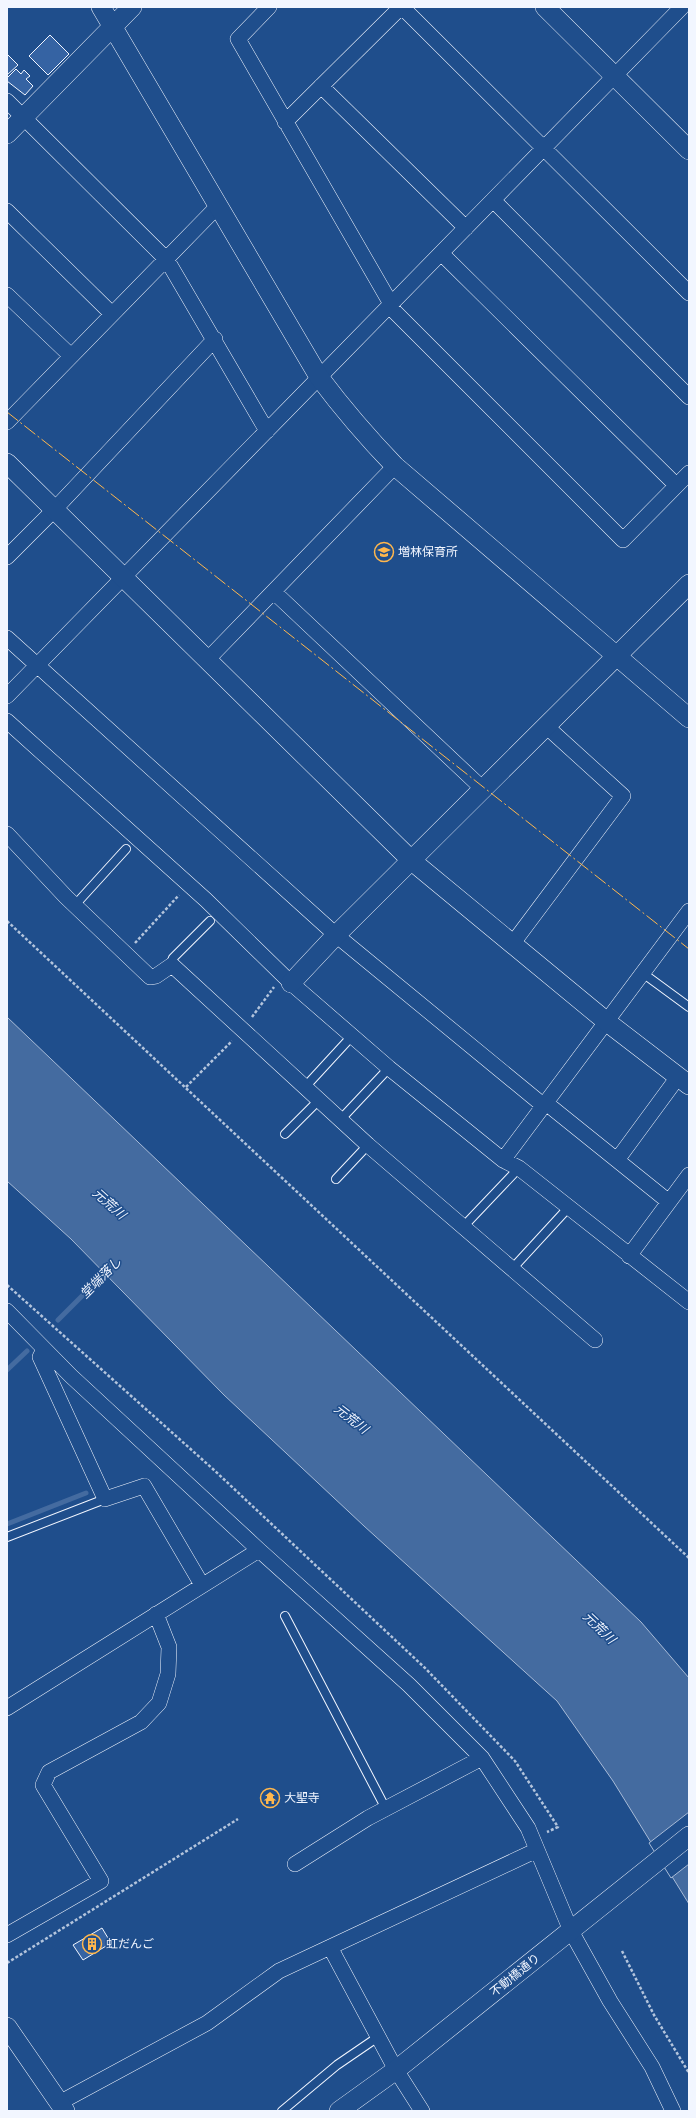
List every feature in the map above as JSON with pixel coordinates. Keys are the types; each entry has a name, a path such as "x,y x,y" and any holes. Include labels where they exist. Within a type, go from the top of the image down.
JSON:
{"street":[{"path":"101,7 319,377 371,442 395,466 689,718"},
{"path":"7,134 132,7"},
{"path":"269,7 238,39 390,305 623,540 689,473"},
{"path":"285,122 401,7 689,293"},
{"path":"545,7 689,150"},
{"path":"7,696 682,7"},
{"path":"321,86 466,228"},
{"path":"7,101 167,260 215,339 267,431"},
{"path":"493,200 689,397"},
{"path":"7,422 70,356 167,260 218,206"},
{"path":"7,212 112,314"},
{"path":"441,253 676,485"},
{"path":"7,294 70,356"},
{"path":"7,557 54,510 215,339"},
{"path":"7,463 412,861 607,1022 684,1081 617,1160"},
{"path":"208,659 395,466"},
{"path":"290,983 336,935 484,790 689,584"},
{"path":"274,592 484,790"},
{"path":"7,638 336,935 545,1105 669,1202"},
{"path":"7,721 206,900 290,983 389,1068 503,1160 519,1168 629,1256 687,1298"},
{"path":"513,943 623,796 547,726"},
{"path":"7,834 75,905 150,977 156,976 172,965 231,1021 306,1086 318,1101 341,1119 368,1145 462,1228 595,1340"},
{"path":"503,1160 689,912"},
{"path":"629,1256 689,1176"},
{"path":"8,1314 71,1376 259,1550 409,1685 482,1758 528,1828 571,1931 610,2002 652,2067 673,2111"},
{"path":"44,1349 40,1357 105,1499 144,1486 202,1586"},
{"path":"7,1708 259,1550"},
{"path":"7,1935 101,1881 44,1785 49,1772 141,1722 159,1703 168,1674 168,1647 156,1614"},
{"path":"295,1864 386,1809 482,1758"},
{"name":"不動橋通り","path":"339,2111 396,2070 689,1836"},
{"path":"7,2027 62,2107 207,2023 279,1971 537,1850"},
{"path":"330,1947 396,2070 422,2111"}],"lane":[{"path":"75,905 126,849"},
{"path":"170,966 173,958 210,921"},
{"path":"644,974 689,1007"},
{"path":"306,1086 352,1036"},
{"path":"341,1119 389,1068"},
{"path":"285,1134 318,1101"},
{"path":"336,1179 368,1145"},
{"path":"462,1228 519,1168"},
{"path":"512,1269 569,1207"},
{"path":"7,1537 105,1499"},
{"path":"285,1616 386,1809"},
{"path":"282,2111 337,2065 378,2037"}],"path":[{"path":"126,953 177,897"},
{"path":"7,921 689,1558"},
{"path":"186,1087 196,1077"},
{"path":"7,1285 214,1470 425,1668 515,1761 558,1827"},
{"path":"7,1963 238,1819"},
{"path":"622,1951 654,2015 689,2073"}],"water":[{"name":"元荒川","path":"7,1017 641,1622 689,1678 689,1904 613,1781 557,1701 364,1526 224,1395 71,1239 7,1181"}],"pier":[{"path":"689,1812 689,1864 671,1878 649,1843"}],"building":[{"path":"50,35 69,54 48,75 29,56"},
{"path":"7,54 18,65 7,75"},
{"path":"16,69 21,74 24,70 30,76 26,79 33,86 25,95 7,81 7,78"},
{"name":"虹だんご","path":"102,1928 111,1943 83,1960 73,1945"}],"waterway":[{"name":"堂端落し","path":"58,1320 108,1270"},
{"name":"堂端落し","path":"7,1370 27,1351"},
{"path":"7,1524 86,1493"}],"power":[{"path":"7,412 689,949"}],"place":[{"name":"増林保育所","path":"384,552"},
{"name":"大聖寺","path":"270,1798"},
{"name":"虹だんご","path":"92,1944"}]}
